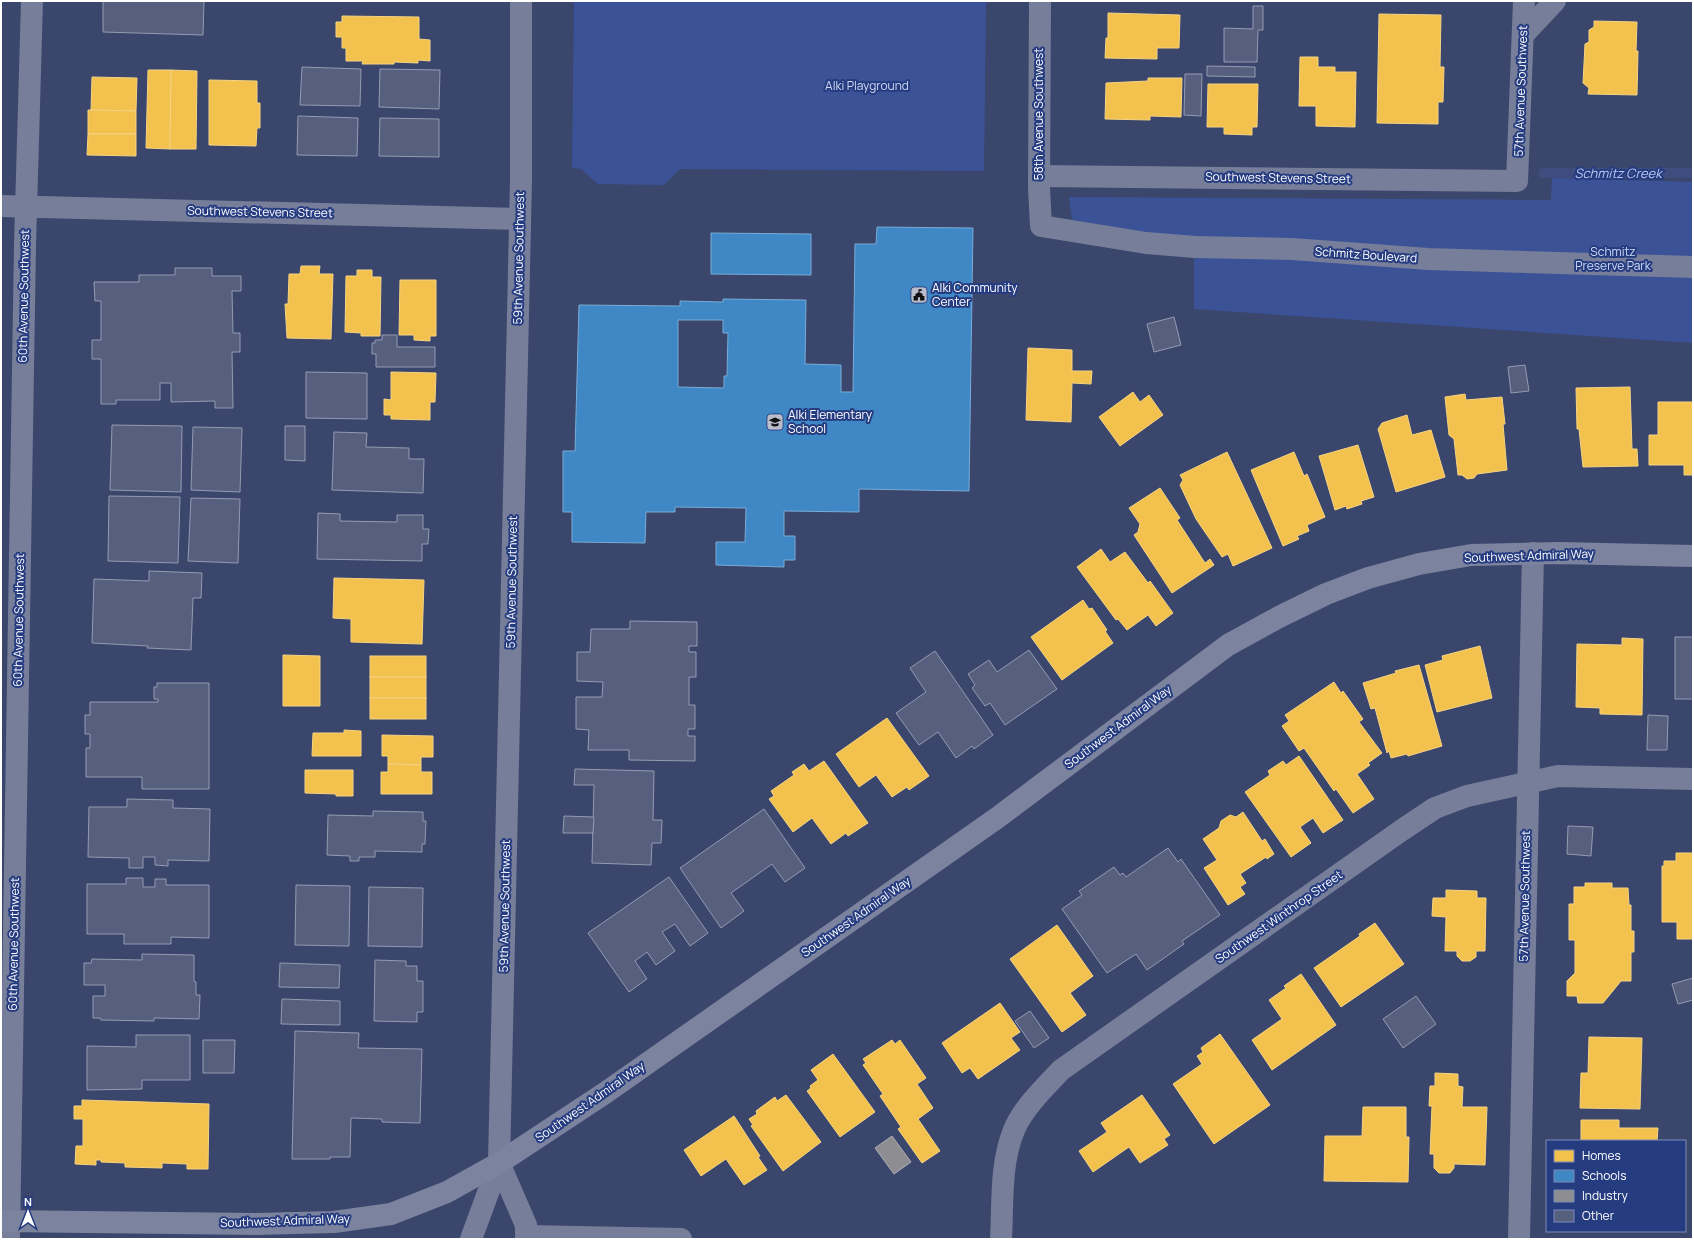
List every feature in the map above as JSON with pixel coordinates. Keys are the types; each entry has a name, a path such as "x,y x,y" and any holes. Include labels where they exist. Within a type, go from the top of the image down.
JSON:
{"main road":[{"name":"Southwest Admiral Way","path":"7,1227 334,1222 391,1214 447,1192 499,1163 605,1093 997,818 1228,645 1279,617 1326,594 1368,578 1419,564 1472,556 1533,553 1693,556"}],"street":[{"name":"60th Avenue Southwest","path":"7,1227 25,207 32,1"},
{"name":"59th Avenue Southwest","path":"471,1239 499,1163 519,219 521,1"},
{"name":"58th Avenue Southwest","path":"1040,1 1039,176 1041,226"},
{"name":"57th Avenue Southwest","path":"1517,181 1524,1"},
{"path":"1523,34 1555,1"},
{"name":"Southwest Stevens Street","path":"1039,176 1517,181"},
{"name":"Southwest Stevens Street","path":"1,206 519,219"},
{"name":"Schmitz Boulevard","path":"1041,226 1146,243 1292,249 1428,259 1693,267"},
{"name":"57th Avenue Southwest","path":"1519,1239 1527,782 1533,553"},
{"name":"Southwest Winthrop Street","path":"1001,1239 1005,1159 1014,1129 1034,1098 1061,1070 1389,839 1436,808 1467,796 1527,782 1558,776 1693,779"},
{"name":"59th Avenue Southwest","path":"499,1163 526,1225 526,1238"},
{"path":"526,1238 681,1239"}],"green space":[{"name":"Alki Playground","path":"574,1 986,1 984,171 680,169 664,185 598,184 581,169 572,168"},
{"name":"Schmitz Preserve Park","path":"1552,178 1693,182 1693,343 1194,309 1194,239 1101,235 1072,219 1069,197 1551,200"}],"building: Homes":[{"path":"1108,13 1180,15 1179,48 1157,48 1157,59 1105,58 1106,38 1108,38"},
{"path":"1379,14 1441,15 1440,67 1444,67 1443,102 1438,102 1438,124 1377,123"},
{"path":"342,16 419,17 419,39 430,40 430,61 418,60 418,63 394,62 394,64 362,64 363,61 346,61 346,48 342,48 342,37 336,37 336,22 342,22"},
{"path":"1594,21 1637,22 1637,95 1588,94 1589,88 1583,83 1585,44 1589,42 1589,30 1594,27"},
{"path":"1300,57 1318,57 1318,67 1335,67 1335,72 1356,72 1355,127 1316,126 1316,106 1299,106"},
{"path":"148,70 171,70 170,149 146,148"},
{"path":"171,70 197,71 196,149 170,149"},
{"path":"92,77 137,78 136,111 91,110"},
{"path":"1148,78 1182,78 1181,117 1150,116 1150,120 1105,119 1106,83 1148,81"},
{"path":"209,80 257,81 257,103 260,103 260,128 257,128 256,146 209,145"},
{"path":"1208,84 1258,84 1257,127 1252,127 1252,135 1224,134 1224,127 1207,127"},
{"path":"88,110 136,111 136,134 88,134"},
{"path":"88,134 136,134 136,156 87,155"},
{"path":"301,266 320,266 319,274 333,274 331,339 287,338 285,304 288,304 289,274 300,274"},
{"path":"357,270 372,270 372,277 381,277 380,336 361,336 361,333 345,332 346,276 357,276"},
{"path":"400,280 436,280 436,336 430,336 430,341 414,340 414,335 399,335"},
{"path":"1028,348 1072,350 1072,371 1092,371 1091,384 1072,383 1071,422 1026,420"},
{"path":"391,372 436,373 435,402 430,402 430,420 391,419 391,415 384,415 384,399 391,400"},
{"path":"1630,387 1632,449 1637,449 1638,466 1583,467 1579,429 1577,429 1576,388"},
{"path":"1133,392 1140,402 1149,395 1163,415 1120,446 1099,417"},
{"path":"1465,394 1466,400 1502,397 1507,470 1477,474 1474,478 1467,479 1462,475 1458,475 1454,439 1449,435 1445,397"},
{"path":"1658,402 1693,402 1693,475 1684,475 1684,465 1649,465 1649,435 1658,435"},
{"path":"1407,415 1412,435 1431,430 1445,477 1396,492 1378,429 1382,423"},
{"path":"1358,445 1374,497 1361,501 1362,504 1347,509 1346,506 1335,510 1319,456"},
{"path":"1227,452 1272,548 1233,566 1228,554 1222,557 1196,519 1180,485 1183,480 1180,475"},
{"path":"1294,452 1304,476 1307,474 1325,517 1307,525 1309,531 1297,536 1299,539 1283,546 1251,470"},
{"path":"1160,488 1180,518 1177,520 1205,563 1210,559 1214,565 1172,593 1134,535 1138,532 1140,524 1129,508"},
{"path":"1101,549 1110,562 1125,552 1148,583 1150,581 1173,613 1156,626 1148,615 1127,630 1118,619 1116,620 1077,567"},
{"path":"334,578 424,580 422,644 351,642 351,619 333,618"},
{"path":"1083,600 1089,609 1092,608 1107,630 1105,631 1113,643 1062,680 1031,637"},
{"path":"1622,638 1643,639 1642,715 1600,714 1600,708 1576,707 1577,644 1622,645"},
{"path":"1480,646 1492,698 1437,712 1425,665 1443,660 1442,656"},
{"path":"283,655 320,656 320,706 283,706"},
{"path":"370,656 426,656 426,677 370,677"},
{"path":"1419,665 1442,746 1408,756 1407,754 1391,758 1389,751 1387,753 1375,708 1371,709 1363,683 1396,673 1395,671"},
{"path":"370,677 426,677 426,698 370,698"},
{"path":"1334,682 1341,693 1343,691 1363,719 1359,722 1382,753 1368,763 1370,765 1357,774 1374,799 1353,813 1336,789 1334,791 1304,748 1299,751 1282,726 1289,721 1285,715"},
{"path":"370,698 426,698 426,719 370,719"},
{"path":"887,718 929,776 909,790 907,787 892,797 876,775 859,787 836,754"},
{"path":"344,730 361,731 361,756 312,756 313,733 344,733"},
{"path":"382,735 433,736 433,757 421,757 421,765 388,764 388,756 382,756"},
{"path":"1299,756 1343,820 1323,833 1313,818 1300,827 1311,843 1291,857 1245,792 1270,775 1268,771 1283,761 1286,765"},
{"path":"824,761 868,823 848,836 846,833 831,844 812,818 793,832 769,799 774,796 771,791 794,775 792,772 804,764 809,771"},
{"path":"388,764 421,765 421,772 432,772 432,794 381,794 381,772 388,772"},
{"path":"305,770 353,770 353,796 305,793"},
{"path":"1243,812 1262,841 1265,839 1274,854 1267,859 1266,857 1240,874 1246,883 1240,887 1245,894 1228,905 1204,868 1217,860 1203,839 1219,828 1221,821 1230,815 1236,817"},
{"path":"1676,853 1693,853 1693,939 1677,939 1677,922 1662,922 1662,866 1664,866 1664,861 1676,861"},
{"path":"1585,883 1612,883 1612,888 1628,888 1629,905 1631,905 1631,931 1634,931 1634,952 1631,952 1631,981 1621,981 1603,1003 1578,1003 1577,996 1567,996 1567,981 1575,973 1575,940 1569,940 1569,904 1574,904 1574,887 1585,887"},
{"path":"1446,890 1477,891 1477,898 1486,898 1485,951 1476,951 1476,957 1470,961 1462,961 1457,956 1457,951 1445,951 1446,917 1432,916 1433,898 1446,898"},
{"path":"1375,923 1404,964 1341,1007 1314,968 1360,936 1359,934"},
{"path":"1057,925 1093,976 1070,993 1086,1015 1062,1032 1010,959"},
{"path":"1301,974 1336,1025 1272,1070 1252,1040 1282,1019 1269,1000 1286,988 1284,986"},
{"path":"1000,1003 1020,1032 1011,1038 1020,1050 978,1079 970,1068 962,1073 942,1043"},
{"path":"1220,1034 1270,1105 1214,1144 1173,1084 1202,1064 1197,1056 1203,1052 1201,1048"},
{"path":"1589,1037 1642,1038 1640,1109 1580,1108 1581,1073 1588,1073"},
{"path":"892,1040 895,1044 900,1040 926,1078 917,1084 933,1108 918,1119 940,1151 922,1163 898,1129 901,1127 880,1096 883,1094 863,1065 866,1063 863,1059"},
{"path":"833,1054 875,1112 840,1137 807,1091 811,1088 810,1086 818,1080 811,1070"},
{"path":"1435,1073 1458,1074 1458,1086 1463,1087 1462,1107 1487,1107 1485,1165 1454,1164 1454,1168 1450,1173 1439,1173 1434,1168 1434,1154 1430,1154 1432,1106 1429,1106 1430,1086 1435,1086"},
{"path":"786,1095 821,1142 783,1171 751,1126 753,1125 749,1119 757,1114 756,1111 775,1097 777,1101"},
{"path":"1142,1095 1170,1135 1164,1139 1168,1145 1140,1163 1129,1147 1093,1172 1079,1151 1107,1132 1101,1123"},
{"path":"82,1100 209,1104 208,1169 187,1169 187,1164 162,1163 162,1168 125,1167 125,1163 101,1162 101,1160 96,1160 96,1165 75,1164 76,1146 83,1146 83,1119 74,1119 74,1106 82,1106"},
{"path":"1363,1107 1406,1107 1406,1137 1409,1137 1408,1182 1324,1181 1325,1136 1362,1136"},
{"path":"734,1116 760,1156 758,1157 767,1170 744,1185 726,1159 701,1176 684,1150"},
{"path":"1581,1120 1619,1120 1619,1128 1658,1128 1657,1140 1581,1140"}],"building: Schools":[{"path":"877,227 973,228 969,491 859,489 859,512 784,511 784,536 795,536 795,560 784,560 784,567 716,565 716,542 745,542 746,508 675,507 675,512 646,512 645,543 572,542 572,512 563,512 563,451 575,451 579,305 680,306 680,301 723,302 723,299 806,300 805,364 841,365 841,392 853,392 855,244 876,244","holes":["678,320 723,320 723,333 728,333 727,376 724,376 724,388 678,387"]},
{"path":"711,233 811,234 811,275 711,274"}],"building: Industry":[{"path":"892,1136 911,1162 894,1174 875,1148"}],"building: Other":[{"path":"103,1 204,1 203,35 103,32"},
{"path":"1253,6 1263,6 1263,30 1258,30 1257,62 1224,62 1224,28 1253,29"},
{"path":"1207,66 1255,67 1255,77 1207,76"},
{"path":"302,67 361,69 360,106 300,105"},
{"path":"380,69 440,70 439,109 379,107"},
{"path":"1185,74 1202,74 1201,116 1184,115"},
{"path":"298,116 358,118 357,156 297,155"},
{"path":"380,118 439,119 439,157 379,156"},
{"path":"175,268 212,268 212,276 241,276 241,291 232,291 233,333 240,333 240,352 232,352 233,408 215,408 215,401 171,402 171,383 160,383 160,400 116,400 116,404 101,404 101,359 92,359 92,340 101,340 101,301 95,301 94,282 139,282 139,275 175,275"},
{"path":"1174,317 1181,345 1154,352 1147,324"},
{"path":"382,335 397,335 397,347 435,347 435,367 376,367 376,354 372,354 372,343 375,343 375,340 382,340"},
{"path":"1525,365 1529,391 1511,393 1508,367"},
{"path":"306,372 367,373 367,419 306,418"},
{"path":"112,425 182,426 181,492 110,490"},
{"path":"285,426 305,426 305,461 285,460"},
{"path":"193,427 242,428 240,492 191,490"},
{"path":"334,432 367,433 366,447 409,448 409,459 424,459 423,493 332,490"},
{"path":"109,496 180,497 178,563 108,561"},
{"path":"191,498 240,499 238,563 188,561"},
{"path":"318,513 340,514 340,521 397,522 397,515 423,515 423,529 429,529 428,544 422,544 422,561 317,559"},
{"path":"149,571 202,573 201,598 193,598 191,650 92,643 94,579 149,581"},
{"path":"630,621 697,622 697,646 689,646 689,652 696,652 696,677 689,677 689,705 695,705 695,729 688,729 688,736 695,736 695,761 629,760 629,750 588,750 589,730 576,729 576,697 602,697 603,682 577,681 577,652 590,652 591,629 630,629"},
{"path":"1675,637 1693,637 1693,699 1675,699"},
{"path":"1029,650 1057,689 1005,725 990,703 985,706 972,688 975,685 968,674 989,660 997,672"},
{"path":"935,651 993,735 974,749 972,746 956,758 938,732 919,745 896,713 926,692 910,668"},
{"path":"157,683 209,683 209,789 142,789 142,777 86,777 86,748 90,748 90,734 85,734 85,715 90,715 90,702 158,702 158,699 154,699 154,687 157,687"},
{"path":"1648,715 1668,716 1667,750 1647,750"},
{"path":"575,769 654,771 653,820 662,820 661,843 652,843 651,865 592,863 594,785 574,785"},
{"path":"127,799 173,800 173,808 210,809 209,861 168,860 168,866 155,865 155,857 143,857 143,868 129,868 129,858 88,857 89,807 127,807"},
{"path":"764,809 805,868 785,882 772,864 731,893 744,911 721,928 680,868"},
{"path":"373,811 423,812 423,821 426,821 425,844 422,844 422,852 375,851 375,857 359,857 359,861 350,861 350,856 327,855 328,815 373,816"},
{"path":"564,816 594,817 593,833 563,833"},
{"path":"1568,826 1593,827 1591,856 1567,854"},
{"path":"1168,848 1178,862 1181,859 1220,915 1182,941 1184,944 1147,970 1136,954 1107,973 1062,909 1082,895 1079,891 1114,867 1120,875 1123,873 1126,877"},
{"path":"669,877 708,933 690,946 675,924 662,932 675,951 656,965 647,952 635,961 647,979 629,992 588,933"},
{"path":"126,878 143,878 143,887 155,887 155,879 166,879 166,885 209,885 209,938 171,937 171,944 124,944 124,934 87,934 87,884 126,884"},
{"path":"296,885 350,886 349,946 295,945"},
{"path":"369,887 423,888 422,947 368,946"},
{"path":"142,954 194,955 194,981 196,982 196,995 200,995 199,1019 154,1018 154,1021 101,1020 100,1018 93,1018 93,996 105,996 105,985 84,985 84,963 91,963 92,959 142,960"},
{"path":"375,960 406,961 406,966 417,966 417,981 423,981 423,1012 417,1012 417,1022 374,1021"},
{"path":"280,963 340,965 339,988 279,987"},
{"path":"1693,978 1693,1000 1678,1004 1672,984"},
{"path":"1416,996 1436,1024 1403,1048 1383,1019"},
{"path":"282,999 340,1001 340,1025 281,1024"},
{"path":"1030,1011 1049,1038 1034,1048 1015,1021"},
{"path":"295,1031 359,1033 358,1048 422,1049 420,1123 382,1122 382,1119 351,1118 350,1157 330,1157 330,1159 292,1159"},
{"path":"136,1035 190,1035 190,1080 142,1080 142,1089 87,1090 87,1046 136,1047"},
{"path":"203,1040 235,1040 234,1073 203,1073"}],"waterway":[{"name":"Schmitz Creek","path":"1543,173 1693,173"}],"place":[{"name":"Alki Community Center","path":"919,295"},
{"name":"Alki Elementary School","path":"775,422"}]}
